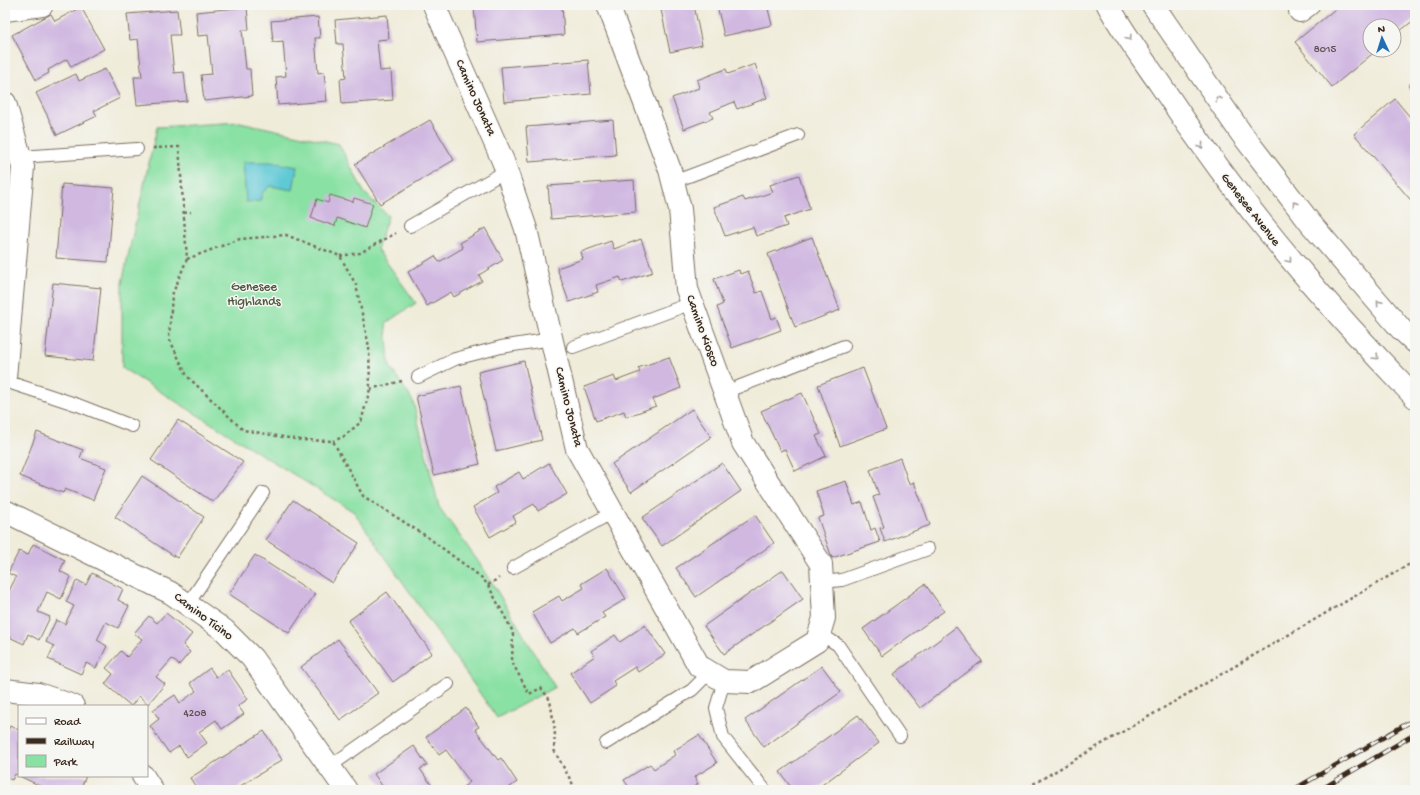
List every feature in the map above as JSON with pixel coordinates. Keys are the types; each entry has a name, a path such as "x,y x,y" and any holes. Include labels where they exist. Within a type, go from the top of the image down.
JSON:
{"street":[{"path":"5,10 42,5"},
{"name":"Camino Jonata","path":"434,5 506,171 526,228 577,449 699,666 717,677"},
{"name":"Camino Kiosco","path":"608,5 673,182 680,209 687,289 743,443 821,564 824,618 818,637"},
{"name":"Genesee Avenue","path":"1108,5 1197,141 1282,250 1355,336 1415,397"},
{"path":"1153,5 1242,134 1311,224 1401,329 1415,342"},
{"path":"5,105 23,167 6,348 5,379"},
{"name":"Camino Ticino","path":"5,511 171,593 224,630 252,658 346,790"},
{"path":"717,677 751,682 818,637"},
{"path":"5,690 38,694 70,705"},
{"path":"144,777 152,790"}],"lane":[{"path":"673,182 798,135"},
{"path":"20,157 137,149"},
{"path":"410,226 506,171"},
{"path":"573,347 692,303"},
{"path":"418,377 454,359 501,347 552,339"},
{"path":"725,392 844,346"},
{"path":"5,379 132,426"},
{"path":"188,604 263,493"},
{"path":"513,568 613,512"},
{"path":"822,582 842,580 928,549"},
{"path":"818,637 838,645 900,736"},
{"path":"606,743 692,690 717,677 716,708 723,737 765,790"},
{"path":"329,767 448,684"}],"path":[{"path":"137,149 179,147 187,259 172,295 168,338 187,376 243,430 301,440 333,441 343,437 361,422 370,389 369,347 356,285 340,256"},
{"path":"184,213 191,212"},
{"path":"187,259 240,239 286,235 340,256 360,253 410,226"},
{"path":"370,389 418,377"},
{"path":"333,441 362,496 426,536 481,577 488,585 513,632 512,662 529,694 541,688 550,700 555,731 554,750 576,790"},
{"path":"1023,790 1415,561"}],"green space":[{"name":"Genesee Highlands","path":"240,122 339,144 364,192 388,216 377,249 416,303 386,323 389,365 413,401 439,507 485,571 555,687 497,718 354,512 122,368 122,283 157,127"}],"water":[{"path":"243,162 271,162 297,167 293,190 270,186 262,193 260,201 246,202"}],"building":[{"path":"504,5 562,5 564,35 477,42 474,7"},
{"path":"660,5 694,5 702,45 670,52"},
{"path":"717,5 767,5 772,25 724,36"},
{"path":"1340,5 1415,5 1415,19 1402,30 1402,18 1362,18 1362,58 1367,58 1332,87 1295,42"},
{"path":"81,7 104,49 71,67 67,59 48,70 49,73 36,80 12,35 51,14 55,21"},
{"path":"247,7 249,30 242,30 246,69 250,69 252,96 204,101 201,75 212,74 208,35 198,36 196,12"},
{"path":"177,10 180,35 170,35 174,73 184,72 187,101 137,105 134,77 142,77 138,39 130,40 127,14"},
{"path":"387,15 389,39 377,40 380,71 391,70 393,100 342,104 340,79 346,78 343,44 337,44 335,20"},
{"path":"318,17 320,38 315,38 318,73 324,72 327,101 278,105 276,77 286,76 283,41 273,42 271,21"},
{"path":"588,60 591,94 504,102 501,67"},
{"path":"755,64 767,98 737,109 734,102 710,112 713,118 684,129 672,98 699,88 697,80 726,69 728,74"},
{"path":"105,69 120,98 94,111 97,116 57,135 36,93 76,74 79,81"},
{"path":"1415,80 1415,94 1408,86"},
{"path":"1395,99 1415,123 1415,205 1354,134"},
{"path":"430,120 454,160 380,204 355,164"},
{"path":"613,120 616,155 529,162 526,127"},
{"path":"799,175 810,209 784,218 787,226 756,236 753,227 725,236 714,207 743,197 745,201 773,192 770,185"},
{"path":"634,180 636,212 551,219 548,186"},
{"path":"62,184 114,188 108,262 56,258"},
{"path":"330,195 353,202 354,198 373,204 365,228 337,218 335,226 311,218 317,199 328,203"},
{"path":"485,228 503,260 479,275 482,281 454,297 451,292 427,306 408,272 435,256 439,262 463,248 460,243"},
{"path":"812,237 840,310 795,327 768,254"},
{"path":"641,239 653,272 622,282 620,277 596,285 598,292 569,302 557,268 583,259 581,252 611,241 614,249"},
{"path":"739,270 740,274 748,271 756,293 762,291 772,319 776,317 781,330 732,348 717,307 723,304 714,279"},
{"path":"53,283 101,288 93,361 45,356"},
{"path":"669,357 681,388 653,399 656,406 626,417 624,411 596,421 584,387 614,376 616,381 640,372 638,368"},
{"path":"524,361 542,440 496,451 478,372"},
{"path":"863,368 886,429 840,446 818,385"},
{"path":"461,386 480,464 434,475 416,396"},
{"path":"802,393 821,434 816,436 826,456 795,471 785,449 780,451 761,411"},
{"path":"692,409 711,437 631,492 612,464"},
{"path":"178,420 243,462 213,502 151,460"},
{"path":"37,432 83,450 80,458 106,468 93,500 65,489 63,493 20,476"},
{"path":"900,458 909,484 914,482 930,525 885,542 880,528 884,527 873,497 879,495 870,470"},
{"path":"549,463 567,494 538,511 534,504 513,516 516,522 490,537 473,507 497,493 494,487 519,472 523,479"},
{"path":"722,463 741,491 662,546 642,518"},
{"path":"142,476 204,517 177,558 115,517"},
{"path":"846,481 854,505 862,502 871,530 875,528 880,542 832,558 818,518 824,516 816,491"},
{"path":"293,500 359,543 332,583 266,540"},
{"path":"755,515 774,543 696,597 676,568"},
{"path":"33,544 65,560 60,571 71,577 61,599 47,592 38,612 50,617 39,640 28,634 24,644 5,635 5,594 7,595 16,577 8,573 19,551 28,555"},
{"path":"255,555 315,594 289,633 229,594"},
{"path":"607,568 626,599 602,613 605,617 578,633 575,628 550,643 532,612 559,596 562,601 584,588 581,584"},
{"path":"783,570 803,599 724,654 704,626"},
{"path":"92,573 123,589 118,600 129,606 118,628 106,622 97,640 107,646 96,668 86,663 81,674 48,659 54,646 46,642 56,620 65,624 74,606 66,602 77,580 86,585"},
{"path":"925,584 944,611 882,656 863,629"},
{"path":"387,592 432,653 393,682 348,621"},
{"path":"166,613 192,634 183,645 190,652 179,665 172,659 156,677 165,684 148,704 139,696 132,705 130,705 105,684 113,674 106,668 121,651 127,657 142,639 134,633 149,616 157,623"},
{"path":"645,625 665,654 638,672 635,667 613,681 616,686 590,703 570,673 595,656 591,651 615,635 620,642"},
{"path":"956,627 982,661 920,708 894,674"},
{"path":"338,639 378,693 340,720 301,667"},
{"path":"822,666 841,692 764,747 745,720"},
{"path":"210,668 216,677 228,670 248,699 238,706 244,714 222,729 216,720 199,732 207,743 187,757 179,746 169,753 150,726 159,719 153,710 175,695 180,703 196,691 190,683"},
{"path":"466,708 479,727 475,729 498,760 501,758 517,782 506,790 464,790 462,788 470,782 446,750 439,755 426,737"},
{"path":"858,715 879,743 815,790 793,790 780,772"},
{"path":"10,726 18,730 18,776 15,774 12,780 5,777 5,738"},
{"path":"264,731 282,760 234,790 198,790 190,778"},
{"path":"699,735 717,763 694,777 698,784 689,790 631,790 624,780 650,764 654,769 675,755 673,751"},
{"path":"414,746 427,765 420,769 435,790 385,790 374,774"},
{"path":"21,777 86,777 80,790 49,790"}],"railway":[{"path":"1293,790 1415,719"},
{"path":"1320,790 1415,734"}]}
